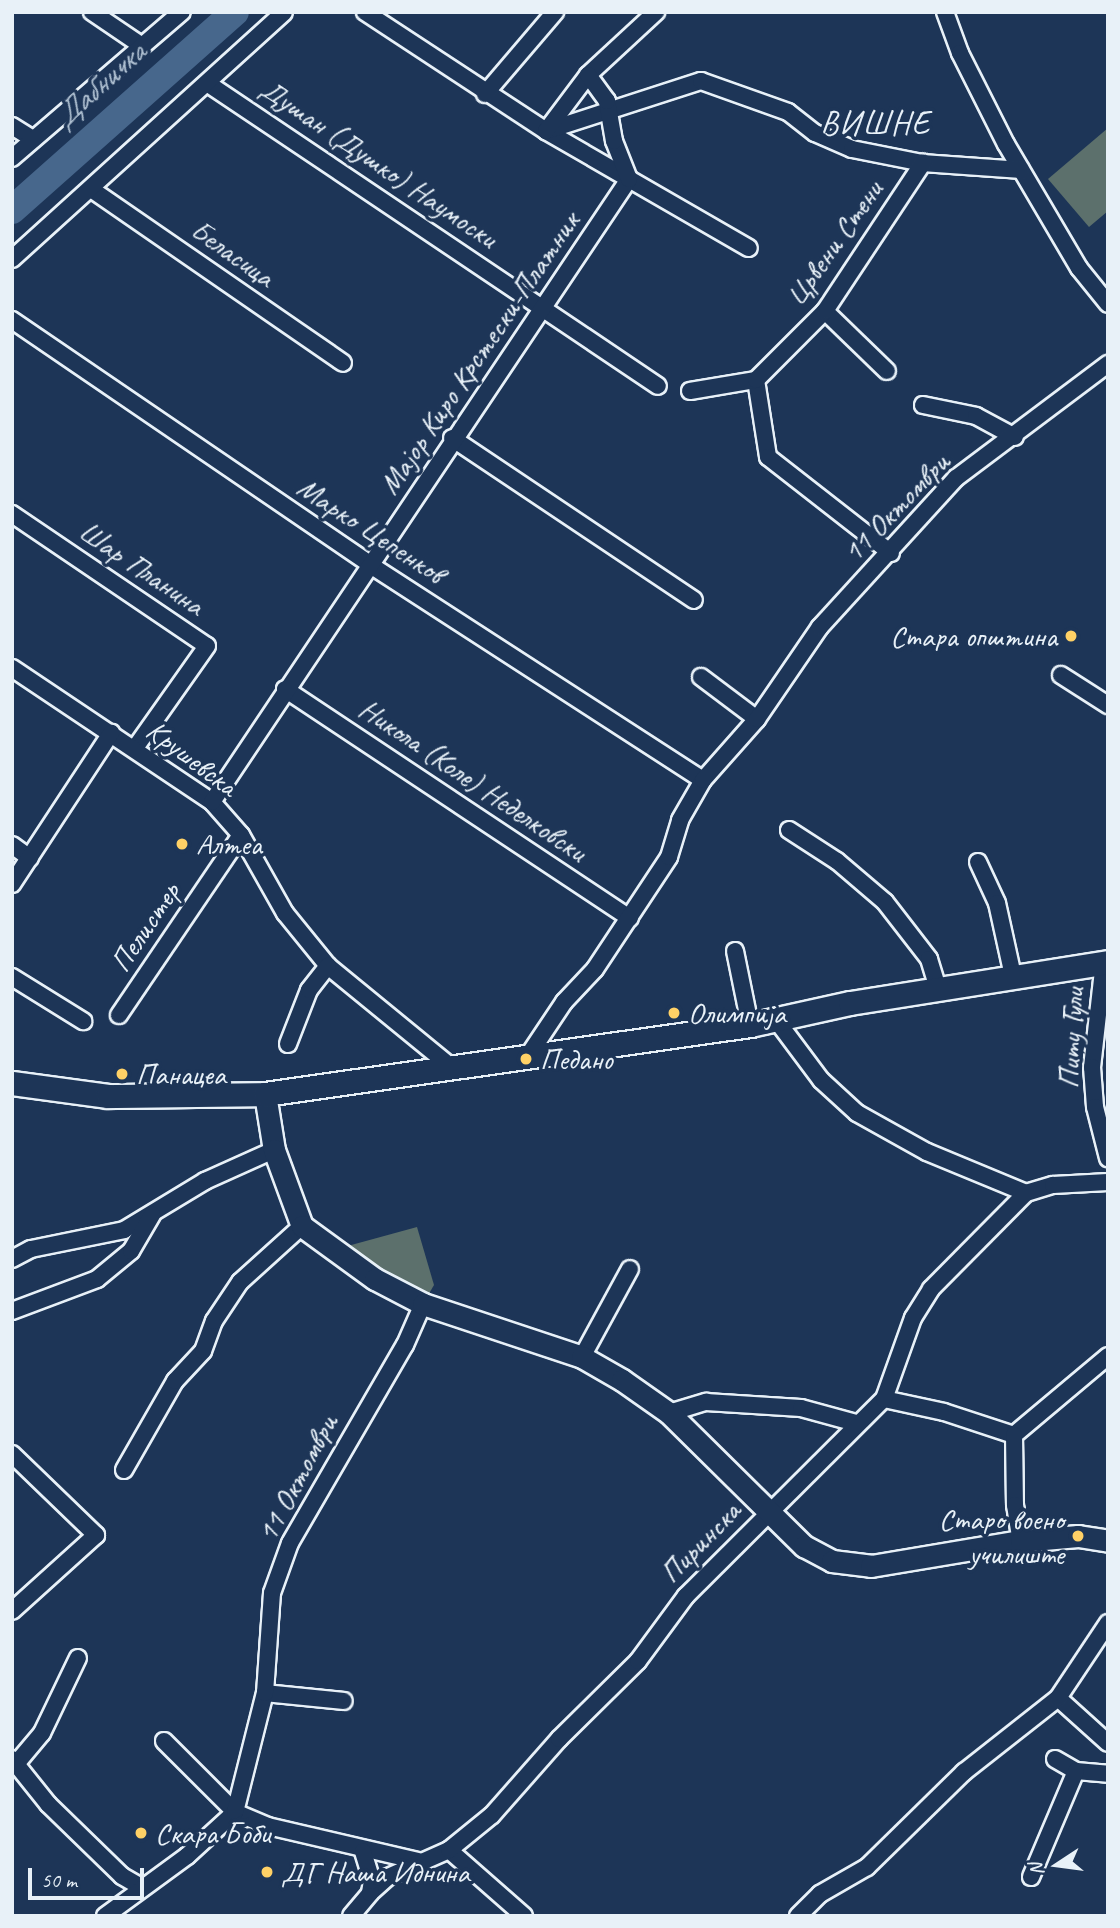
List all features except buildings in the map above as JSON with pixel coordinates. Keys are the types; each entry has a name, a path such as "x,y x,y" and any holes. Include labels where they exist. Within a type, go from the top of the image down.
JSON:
{"main road":[{"path":"12,1083 108,1096 265,1094 455,1070 777,1021 938,989 1106,962"}],"street":[{"path":"92,12 142,46"},
{"path":"12,159 182,12"},
{"path":"12,259 285,12"},
{"path":"365,12 485,94 629,180 749,247"},
{"path":"485,94 555,12"},
{"path":"546,131 588,75 656,12"},
{"path":"945,12 960,53 1021,170 1079,268 1108,304"},
{"path":"588,75 607,101 614,141 629,180"},
{"path":"546,131 701,81 788,111 815,133 852,149 923,163 1021,170"},
{"name":"Душан (Душко) Наумоски","path":"206,83 658,386"},
{"path":"12,126 33,139"},
{"name":"Црвени Стени","path":"756,380 825,311 923,163"},
{"name":"Мајор Киро Крстески-Платник","path":"212,802 285,689 372,566 452,438 629,180"},
{"name":"Беласица","path":"91,189 343,363"},
{"path":"825,311 887,371"},
{"name":"Марко Цепенков","path":"12,320 372,566 703,780"},
{"name":"11 Октомври","path":"526,1059 538,1037 595,969 669,857 680,820 703,780 757,719 820,627 891,553 956,478 1015,437 1108,364"},
{"path":"690,391 756,380 768,457 891,553"},
{"path":"923,405 976,416 1015,437"},
{"path":"452,438 694,600"},
{"name":"Шар Планина","path":"12,514 207,646 135,748"},
{"name":"Крушевска","path":"12,668 212,802 241,835 285,913 328,966 455,1070"},
{"path":"1061,675 1108,705"},
{"path":"701,677 757,719"},
{"name":"Никола (Коле) Неделковски","path":"285,689 630,918"},
{"path":"12,884 111,733"},
{"path":"789,830 837,861 885,902 929,959 938,989"},
{"name":"Пелистер","path":"119,1015 241,835"},
{"path":"12,845 30,858"},
{"name":"Питу Гули","path":"978,862 997,904 1013,976"},
{"path":"734,951 750,1025"},
{"name":"Питу Гули","path":"1106,962 1092,1067 1095,1107 1108,1158"},
{"path":"288,1044 309,990 328,966"},
{"path":"12,977 83,1021"},
{"path":"777,1021 821,1080 857,1113 927,1152 1026,1193 1053,1185 1108,1182"},
{"path":"265,1094 274,1150 302,1226 375,1279 423,1304 582,1357 668,1413 766,1514 804,1546 832,1561 871,1566 1021,1541 1078,1536 1108,1541"},
{"path":"12,1259 31,1249 124,1230 153,1215 205,1181 274,1150"},
{"name":"Пиринска","path":"235,1812 268,1826 363,1852 418,1861 449,1850 492,1815 559,1739 638,1661 680,1603 856,1423 884,1399 913,1318 931,1289 1026,1193"},
{"path":"12,1311 97,1279 131,1251 153,1215"},
{"path":"124,1470 175,1381 203,1351 214,1321 240,1282 302,1226"},
{"path":"582,1357 630,1269"},
{"name":"11 Октомври","path":"235,1812 265,1693 272,1593 290,1543 405,1345 423,1304"},
{"path":"1014,1435 1108,1356"},
{"path":"884,1399 944,1412 1014,1435"},
{"path":"668,1413 706,1402 801,1408 856,1423"},
{"path":"1014,1435 1015,1505 1021,1541"},
{"path":"12,1454 96,1535 12,1611"},
{"path":"797,1916 820,1894 867,1867 964,1772 1058,1698 1108,1623"},
{"path":"78,1658 42,1732 14,1762 48,1804 122,1876 139,1886"},
{"path":"265,1693 344,1701"},
{"path":"1058,1698 1108,1743"},
{"path":"105,1916 139,1886 187,1856 235,1812 164,1741"},
{"path":"1055,1759 1076,1771 1108,1774"},
{"path":"1031,1877 1076,1771"},
{"path":"449,1850 524,1916"},
{"path":"363,1852 370,1863 370,1893"},
{"path":"351,1916 370,1893 418,1861"}],"green space":[{"path":"1108,128 1108,211 1089,227 1048,179"},
{"path":"417,1227 434,1285 423,1304 333,1250"}],"waterway":[{"name":"Дабничка","path":"12,210 235,12"}],"place":[{"name":"Стара општина","path":"1071,636"},
{"name":"Алтеа","path":"182,844"},
{"name":"Олимпија","path":"674,1013"},
{"name":"Педано","path":"526,1059"},
{"name":"Панацеа","path":"122,1074"},
{"name":"Старо воено училиште","path":"1078,1536"},
{"name":"Скара Боби","path":"141,1833"},
{"name":"ДГ Наша Иднина","path":"267,1872"}],"district":[{"name":"ВИШНЕ","path":"876,124"}]}
